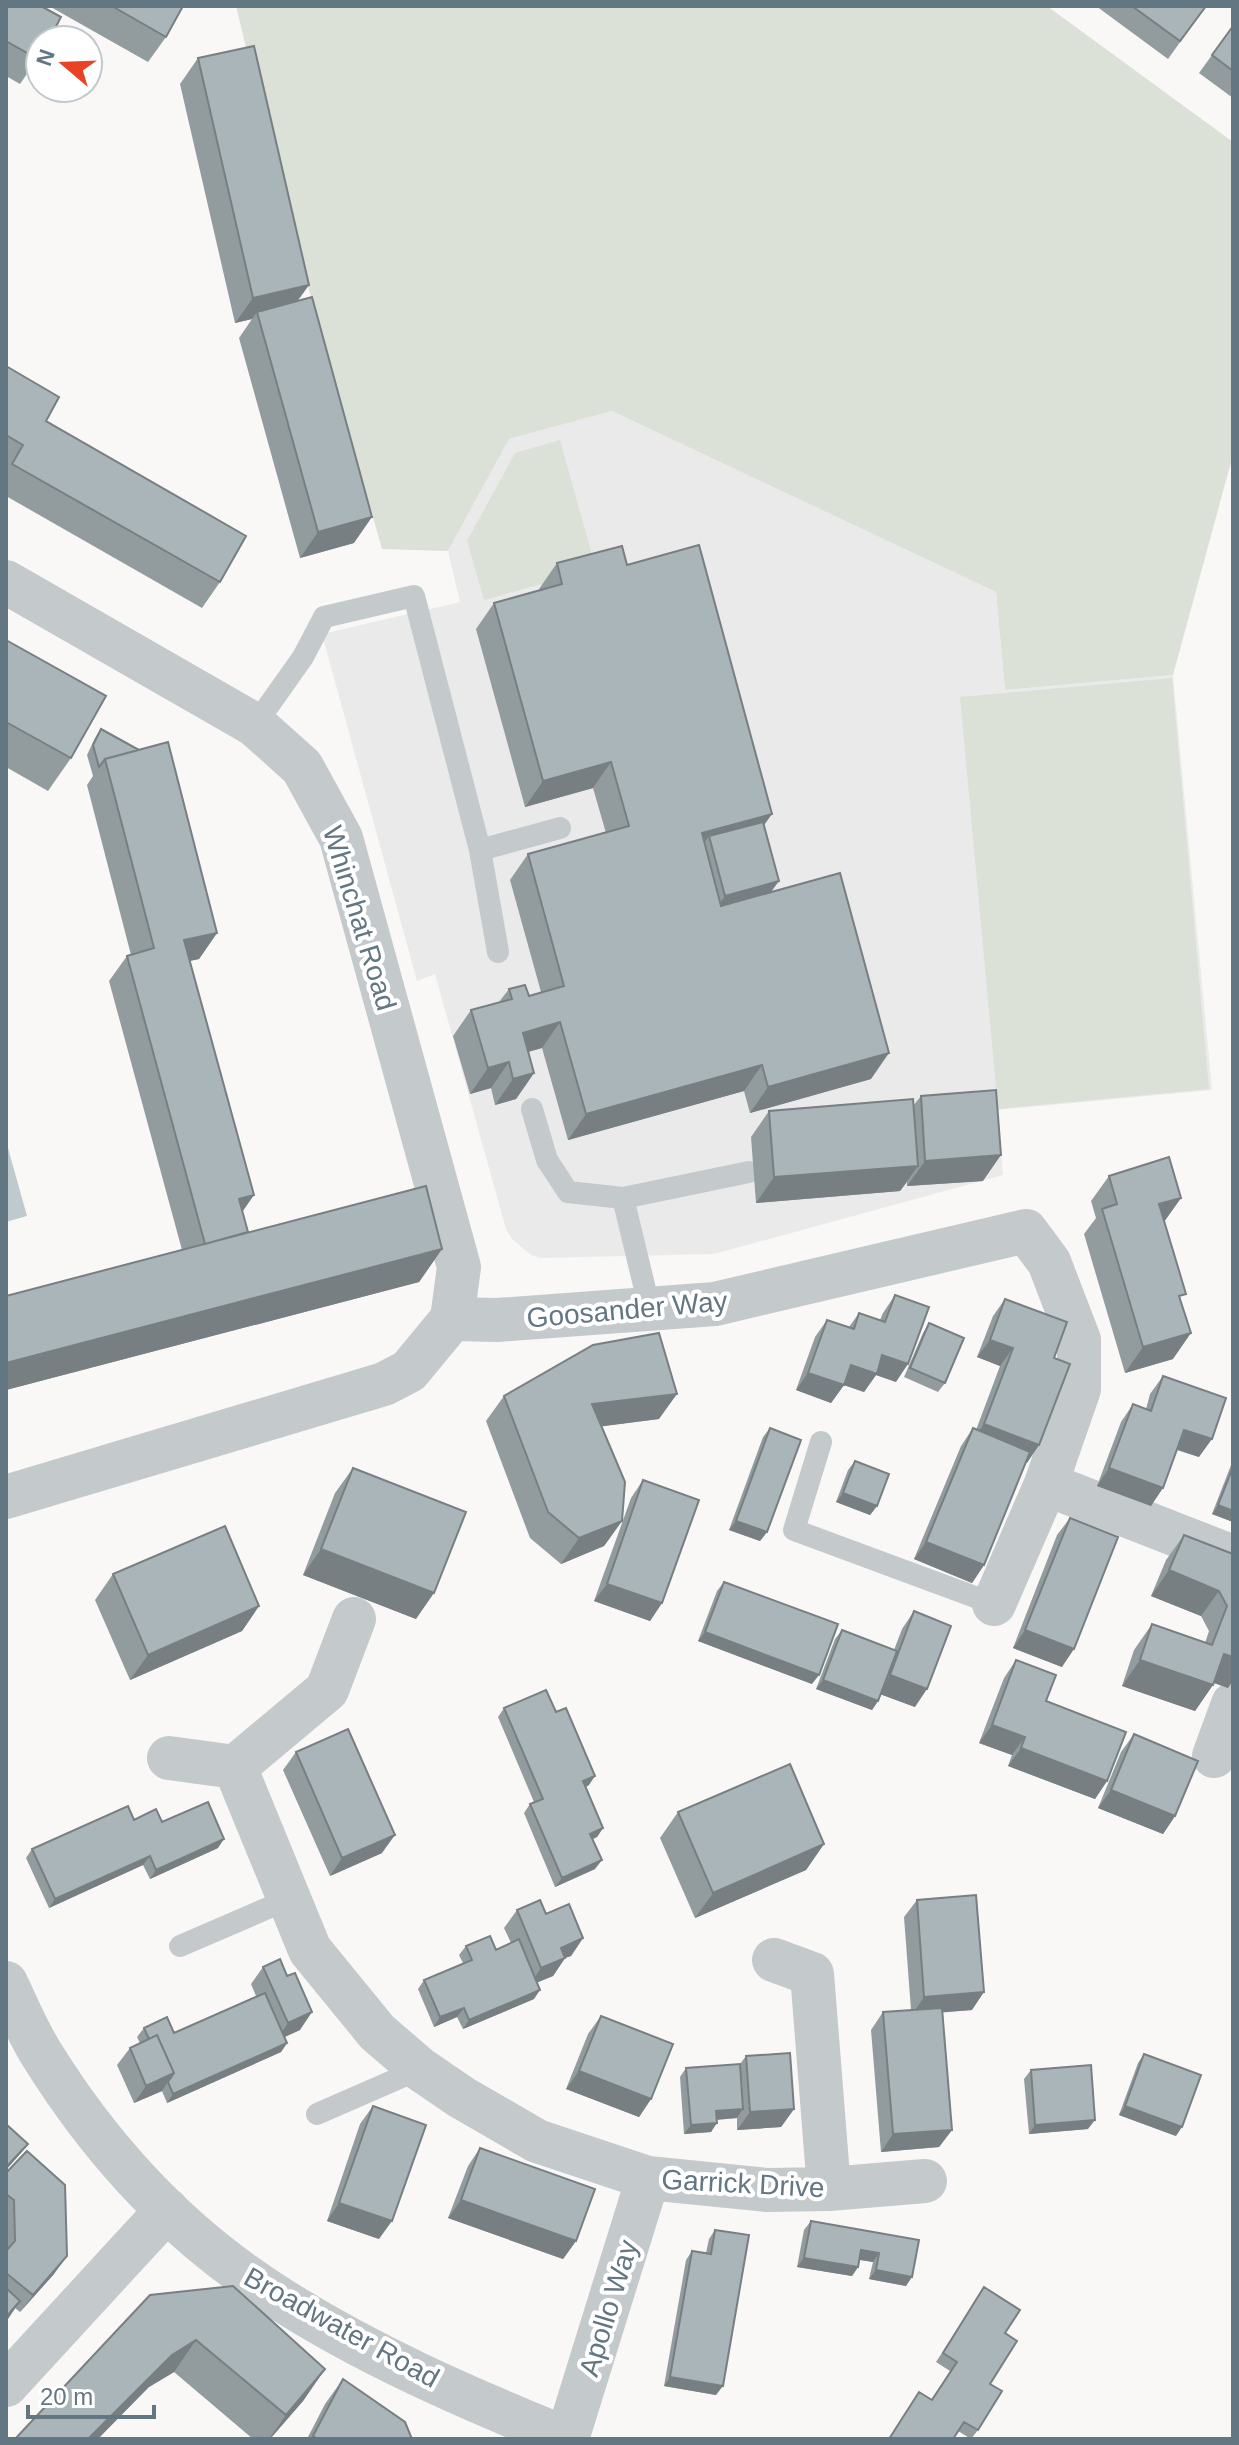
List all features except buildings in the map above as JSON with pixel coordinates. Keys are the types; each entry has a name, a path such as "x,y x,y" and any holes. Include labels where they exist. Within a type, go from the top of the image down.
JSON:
{"street":[{"name":"Whinchat Road","path":"6,582 255,725 302,767 341,838 459,1267 452,1319"},
{"name":"Goosander Way","path":"452,1319 497,1320 715,1304 1026,1231 1049,1262 1079,1340 1079,1389 1046,1484 994,1604"},
{"path":"6,1497 384,1384 409,1371 452,1319"},
{"path":"1046,1484 1233,1557"},
{"path":"169,1758 235,1767 327,1690 354,1619"},
{"path":"1214,1756 1233,1704"},
{"name":"Garrick Drive","path":"235,1767 310,1950 377,2032 420,2069 461,2097 537,2141 648,2178 767,2190 829,2189 925,2181"},
{"path":"774,1960 812,1974 829,2189"},
{"name":"Broadwater Road","path":"6,1983 41,2055 85,2120 124,2167 217,2254 273,2295 366,2348 567,2439"},
{"name":"Apollo Way","path":"567,2439 648,2178"},
{"path":"6,2385 167,2210"}],"lane":[{"path":"255,725 303,657 324,617 414,596 480,850 498,952"},
{"path":"480,850 560,828"},
{"path":"532,1109 547,1160 568,1192 623,1198 749,1172"},
{"path":"623,1198 650,1310"},
{"path":"821,1442 794,1530 994,1604"},
{"path":"180,1946 289,1899"},
{"path":"317,2114 420,2069"}],"shaded area":[{"path":"236,6 1047,6 1233,142 1233,455 1173,675 1005,690 996,592 612,411 509,439 448,551 382,549 278,180"},
{"path":"612,411 996,592 1005,690 1173,675 1212,1090 997,1110 1003,1175 714,1254 540,1258 531,1255 512,1239 506,1229 435,974 417,981 322,634 460,602 448,551 509,439"},
{"path":"560,440 596,569 484,600 467,541 515,453"},
{"path":"1172,678 1209,1089 998,1109 960,697"},
{"path":"6,1141 27,1216 6,1222"}]}
